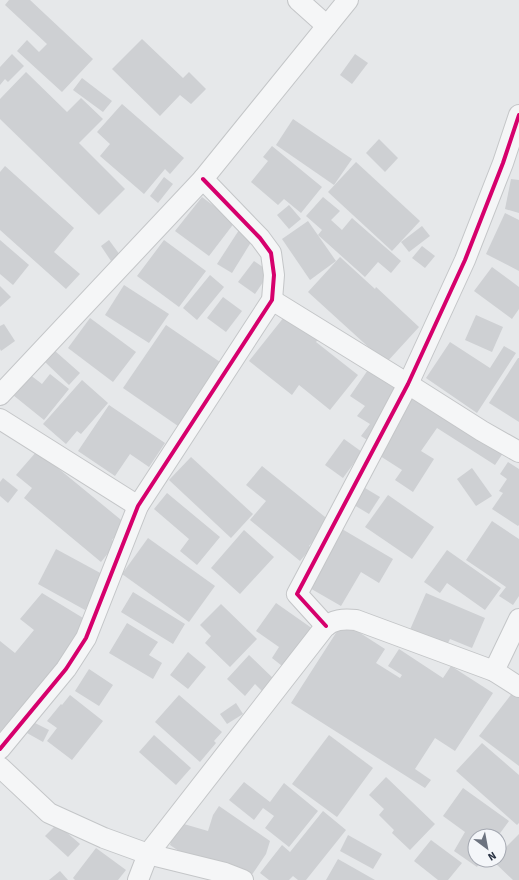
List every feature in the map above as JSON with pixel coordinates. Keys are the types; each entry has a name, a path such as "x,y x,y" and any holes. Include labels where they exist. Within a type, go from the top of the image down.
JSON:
{"street":[{"path":"298,0 327,26"},
{"path":"0,394 203,179 348,0"},
{"path":"326,626 297,594 408,384 465,260 503,163 519,115"},
{"path":"0,749 66,669 86,638 138,506 272,300 274,275 271,253 260,238 203,179"},
{"path":"272,300 482,431 519,452"},
{"path":"0,419 138,506"},
{"path":"138,880 148,854 326,626 340,619 356,620 494,671 519,687"},
{"path":"494,671 519,619"},
{"path":"0,767 49,813 104,838 148,854 225,873 243,880"}],"building":[{"path":"9,0 30,0 93,59 62,92 17,51 27,40 39,52 47,44 5,5"},
{"path":"142,39 183,78 189,72 206,89 191,104 180,95 160,116 112,69"},
{"path":"12,54 24,66 8,82 5,79 0,85 0,67"},
{"path":"355,54 368,63 352,84 340,75"},
{"path":"26,72 67,112 81,98 103,119 79,143 125,189 99,215 0,119 0,99"},
{"path":"82,78 112,101 103,112 73,90"},
{"path":"122,104 184,158 170,174 165,169 144,194 100,156 110,144 97,132"},
{"path":"293,119 352,159 334,185 276,145"},
{"path":"379,139 398,158 385,172 366,153"},
{"path":"272,146 322,187 301,213 284,199 278,205 251,182 268,161 263,157"},
{"path":"356,162 420,221 392,251 328,192"},
{"path":"5,166 74,228 54,252 80,274 66,289 0,230 0,172"},
{"path":"164,177 173,184 158,203 150,196"},
{"path":"511,179 519,180 519,213 505,209"},
{"path":"202,197 235,222 209,256 175,231"},
{"path":"323,197 340,211 331,220 342,230 352,218 401,261 391,273 378,262 365,277 318,235 322,230 306,216"},
{"path":"289,205 301,219 289,229 277,215"},
{"path":"505,213 519,220 519,271 486,254"},
{"path":"308,221 336,261 310,280 282,239"},
{"path":"422,226 430,236 409,252 401,242"},
{"path":"239,230 253,239 232,273 217,264"},
{"path":"0,240 29,265 13,285 0,274"},
{"path":"109,240 120,255 111,261 101,246"},
{"path":"164,240 206,271 179,307 137,276"},
{"path":"422,246 435,256 425,268 412,258"},
{"path":"340,257 375,289 376,287 419,327 386,363 308,292"},
{"path":"254,261 270,272 255,294 238,282"},
{"path":"492,267 519,287 519,309 512,319 474,291"},
{"path":"210,275 224,287 197,320 183,308"},
{"path":"124,285 169,314 149,343 105,315"},
{"path":"0,286 11,297 0,307"},
{"path":"223,297 242,311 226,332 207,318"},
{"path":"288,312 320,337 316,342 358,375 330,410 299,385 292,395 249,361"},
{"path":"476,315 503,327 492,352 465,340"},
{"path":"90,318 136,352 113,382 68,348"},
{"path":"4,324 15,341 1,351 0,326"},
{"path":"166,325 220,362 178,426 123,388"},
{"path":"450,342 490,368 504,346 516,353 477,413 426,378"},
{"path":"55,351 80,373 69,385 45,362"},
{"path":"519,358 519,422 489,403"},
{"path":"370,367 503,453 495,465 437,428 421,451 434,459 413,492 395,480 402,470 377,454 381,449 361,436 370,424 357,416 365,406 350,396"},
{"path":"29,374 42,384 50,374 69,389 44,420 13,395"},
{"path":"82,380 108,403 81,434 77,431 66,444 43,424"},
{"path":"109,405 165,443 149,467 130,454 115,476 78,451"},
{"path":"344,439 362,452 343,478 325,465"},
{"path":"37,451 126,524 112,540 116,543 101,562 24,498 32,488 16,475"},
{"path":"191,457 253,514 231,538 169,480"},
{"path":"508,462 519,469 518,526 492,509 503,493 499,491 507,479 500,474"},
{"path":"262,466 330,521 309,546 311,548 300,561 250,520 266,501 246,485"},
{"path":"472,468 492,496 476,506 457,479"},
{"path":"3,478 18,490 8,503 0,496 0,482"},
{"path":"365,488 380,497 369,514 354,505"},
{"path":"167,493 220,537 197,565 180,551 189,539 154,509"},
{"path":"388,495 434,527 412,559 365,527"},
{"path":"492,521 519,539 519,596 513,605 499,596 506,587 466,560"},
{"path":"342,529 393,559 379,583 361,572 341,606 308,587"},
{"path":"244,530 274,557 240,594 211,568"},
{"path":"148,538 215,586 189,622 122,574"},
{"path":"56,549 104,575 85,610 38,584"},
{"path":"447,550 501,588 485,610 447,583 440,593 424,582"},
{"path":"133,592 185,624 173,644 121,612"},
{"path":"42,593 88,621 55,670 45,679 0,732 0,641 15,653 34,630 20,619"},
{"path":"426,593 485,618 472,648 450,639 446,647 409,632"},
{"path":"276,603 313,629 286,669 272,658 279,647 256,631"},
{"path":"221,604 257,639 230,667 205,643 211,636 200,625"},
{"path":"343,622 385,649 376,663 400,678 402,675 388,666 399,649 443,678 451,666 493,693 455,751 435,738 415,769 431,780 425,788 291,703"},
{"path":"127,623 158,642 149,655 162,663 153,679 109,653"},
{"path":"188,652 206,667 188,689 170,675"},
{"path":"249,655 276,681 264,693 255,684 245,696 227,679"},
{"path":"89,669 113,685 99,706 75,691"},
{"path":"517,687 519,689 519,766 479,736"},
{"path":"70,695 103,721 72,760 47,741 57,728 47,721"},
{"path":"179,695 222,732 214,741 216,743 200,762 155,722"},
{"path":"236,703 243,714 227,724 220,714"},
{"path":"33,722 49,730 43,742 27,733"},
{"path":"154,735 191,768 176,785 139,752"},
{"path":"329,735 373,768 337,817 292,784"},
{"path":"482,743 519,775 519,823 517,825 456,771"},
{"path":"386,777 435,824 410,850 392,833 394,830 379,815 384,809 369,795"},
{"path":"244,782 270,802 284,783 318,811 289,847 265,828 274,816 263,808 254,820 229,800"},
{"path":"463,788 509,821 504,828 467,828 467,860 454,851 465,832 443,816"},
{"path":"219,806 270,841 266,854 249,879 198,857 179,851 170,845 177,822 208,831 213,815"},
{"path":"323,811 346,830 306,880 298,880 293,876 289,880 269,880 260,873 282,845 290,852"},
{"path":"57,824 80,844 68,857 45,836"},
{"path":"519,834 519,880 513,880 500,868 507,868 507,846"},
{"path":"348,835 382,854 373,869 340,851"},
{"path":"431,840 462,863 448,880 438,880 414,861"},
{"path":"96,848 126,870 118,880 75,880 73,878"},
{"path":"338,859 375,880 326,880"},
{"path":"60,871 68,880 49,880"}],"cycle path":[{"path":"326,626 297,594 408,384 465,260 503,163 519,115"},
{"path":"0,749 66,669 86,638 138,506 272,300 274,275 271,253 260,238 203,179"}]}
